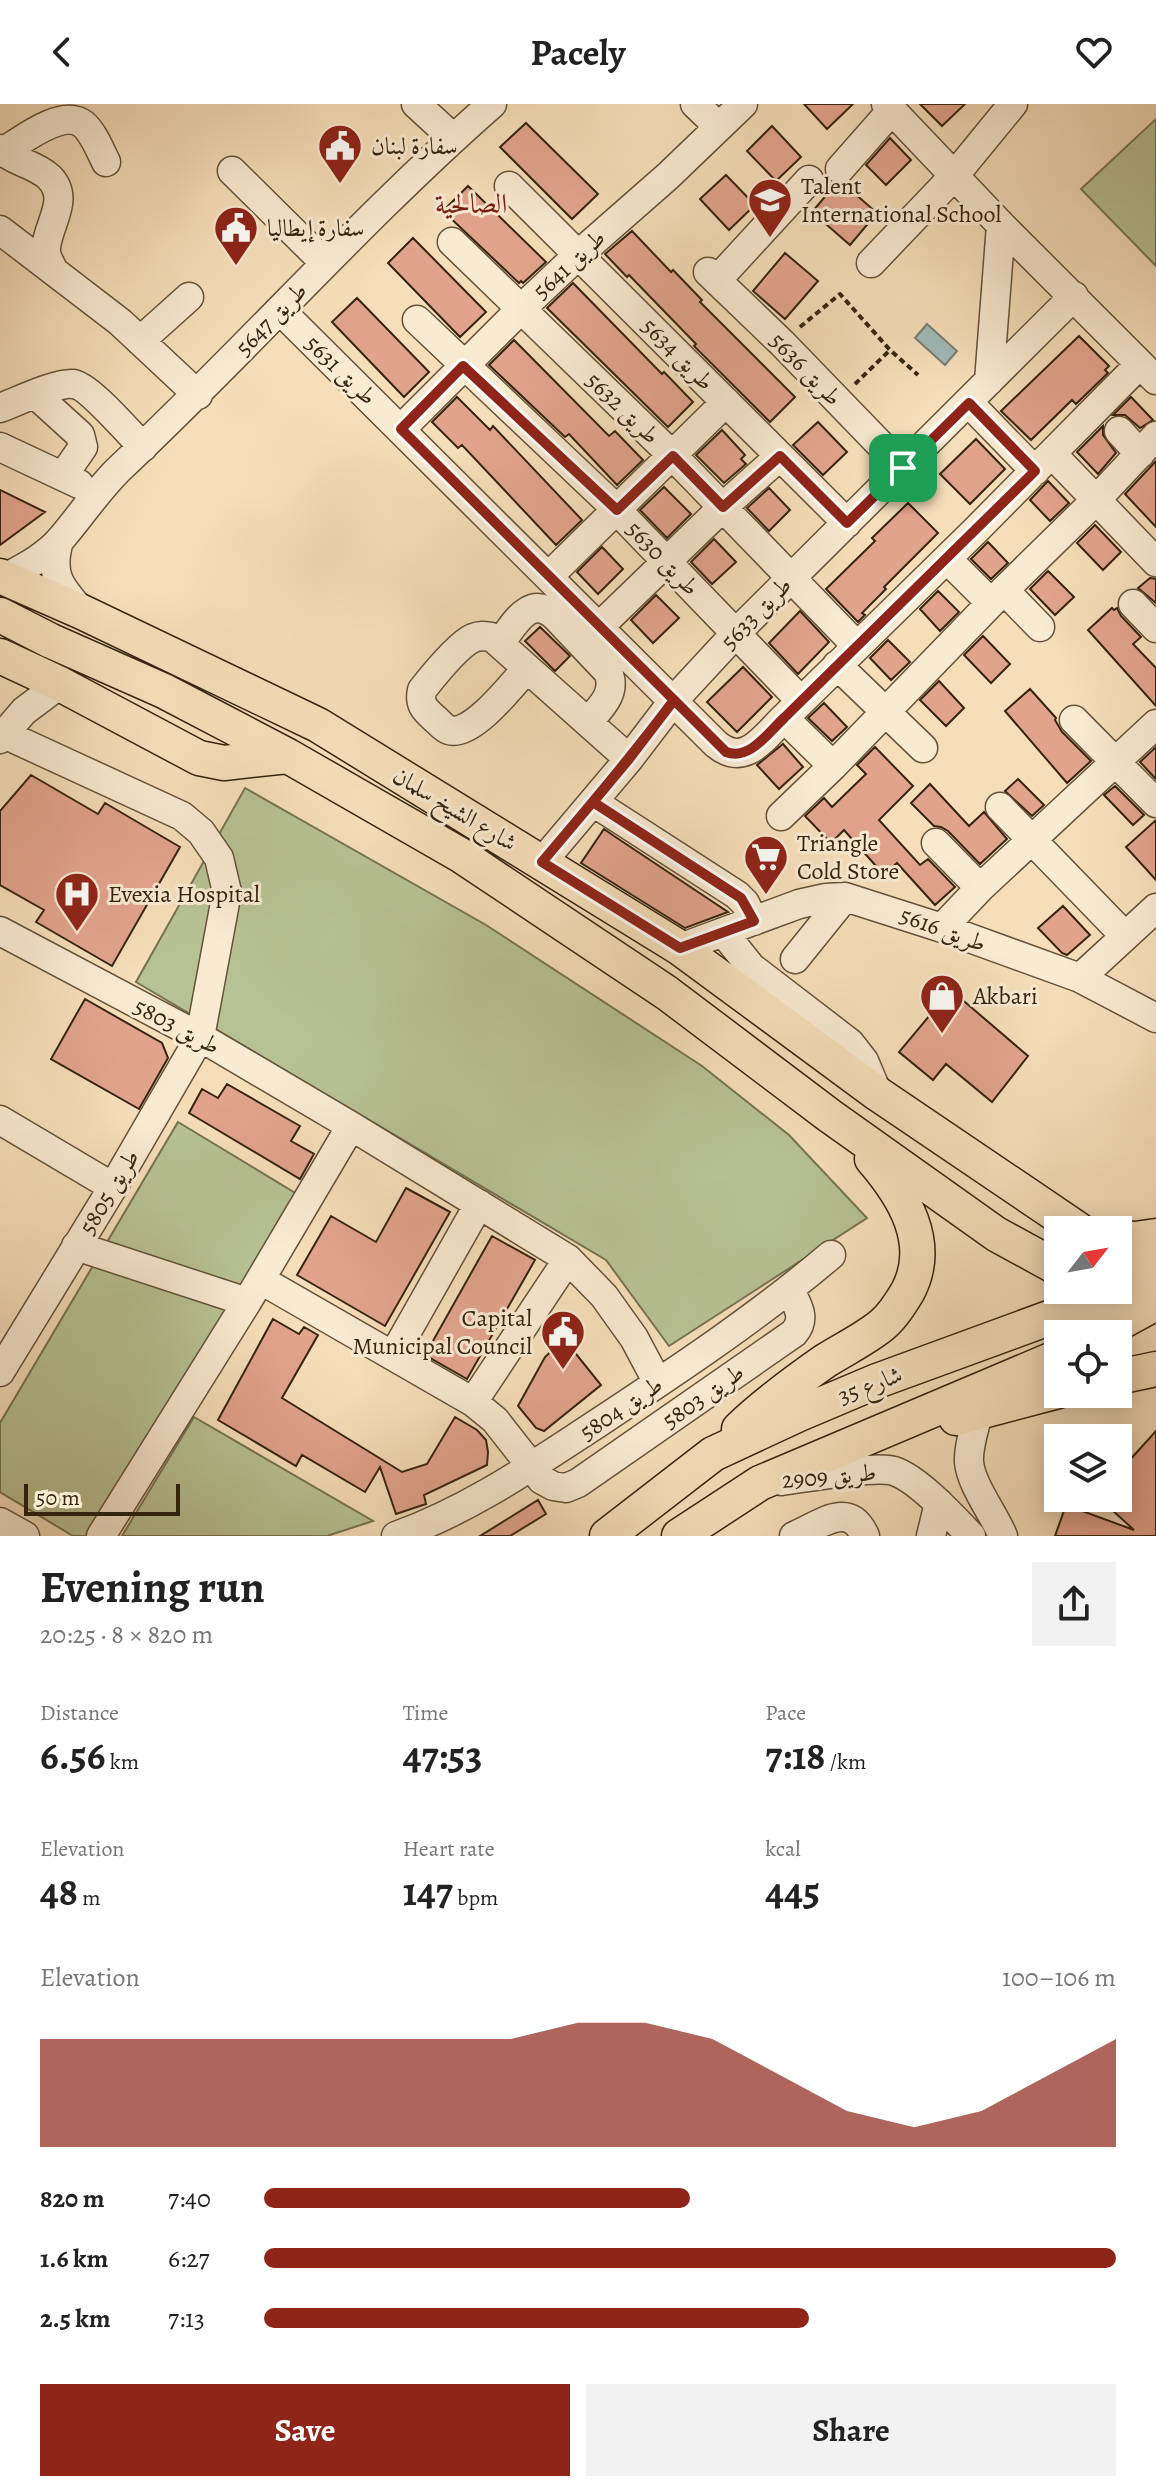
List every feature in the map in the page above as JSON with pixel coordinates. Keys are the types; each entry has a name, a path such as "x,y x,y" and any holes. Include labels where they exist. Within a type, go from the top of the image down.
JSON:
{"main road":[{"name":"شارع الشيخ سلمان","path":"3,577 318,725 680,948 878,1094 1061,1216"},
{"name":"شارع الشيخ سلمان","path":"0,615 164,691 288,756 488,873 667,993 830,1116 996,1234 1044,1260"},
{"path":"8,659 199,758 224,763 288,756"},
{"path":"713,1454 762,1408 822,1363 883,1324 902,1302 918,1264 911,1215 895,1187 830,1116"},
{"path":"1132,1239 1156,1236"},
{"path":"1132,1257 1156,1266"},
{"name":"شارع 35","path":"1116,1320 1136,1303 1156,1276"},
{"name":"شارع 35","path":"607,1536 713,1454 799,1414 877,1381 1136,1303"},
{"name":"شارع 35","path":"679,1536 760,1483 1044,1363"},
{"path":"1132,1374 1156,1369"},
{"path":"847,1445 1044,1395"}],"street":[{"path":"416,104 453,138"},
{"name":"طريق 5647","path":"3,577 37,560 59,541 98,491 198,395 325,263 492,104"},
{"path":"695,104 719,127"},
{"name":"طريق 5641","path":"401,429 521,309 743,104"},
{"path":"871,263 954,176 1013,104"},
{"path":"840,169 889,107 1148,372"},
{"path":"2,151 44,127 74,120 84,124 106,162"},
{"path":"2,151 46,174 56,188 59,203 46,248 54,271"},
{"path":"232,171 325,263"},
{"name":"طريق 5636","path":"809,180 713,276 903,468"},
{"name":"طريق 5634","path":"509,186 847,523"},
{"path":"989,381 1001,225"},
{"path":"3,237 54,271 140,341 198,395"},
{"name":"طريق 5632","path":"452,242 673,456 791,578 847,656"},
{"name":"طريق 5633","path":"542,862 674,700 736,633 1074,296"},
{"path":"140,341 189,297"},
{"name":"طريق 5631","path":"280,310 716,744 734,755 744,754 753,747 1043,462 1148,372"},
{"name":"طريق 5630","path":"417,320 617,510 736,633 792,710"},
{"path":"0,408 68,384 82,386 143,447"},
{"path":"36,395 83,440 83,447 63,476"},
{"path":"549,576 726,402"},
{"path":"969,403 1096,500 1156,562"},
{"path":"781,816 1148,445 1119,431"},
{"path":"0,447 98,491"},
{"path":"600,626 780,456"},
{"path":"59,541 55,573 61,588 82,612"},
{"path":"947,559 1040,627"},
{"path":"1133,604 1156,628"},
{"path":"500,643 527,610 537,607 547,609 555,616 608,672 611,679 610,693 588,722"},
{"path":"527,668 469,727 459,731 449,730 423,708 420,699 422,690 470,639 481,635 492,637 500,643 629,759"},
{"path":"847,656 885,711 923,748"},
{"path":"6,731 18,695 8,659"},
{"path":"6,731 37,700 60,684"},
{"path":"792,710 833,766"},
{"path":"1074,720 1156,803"},
{"path":"942,928 980,888 1156,724"},
{"name":"طريق 5805","path":"0,1372 8,1340 76,1246 200,1037 227,892 219,858 201,832 182,816 6,731"},
{"path":"593,802 741,898 754,921"},
{"path":"1000,807 1125,936"},
{"path":"936,843 980,888"},
{"path":"795,959 845,897"},
{"name":"طريق 5616","path":"680,948 813,900 845,897 1080,978 1156,1018"},
{"path":"1080,978 1156,908"},
{"name":"طريق 5803","path":"0,931 200,1037 568,1259 611,1306 634,1338 658,1383"},
{"path":"723,932 751,967 850,1043 864,1061 878,1094"},
{"path":"0,1120 113,1187"},
{"path":"101,1536 254,1291 351,1126"},
{"path":"393,1356 479,1204"},
{"path":"76,1246 254,1291 393,1356 473,1402 495,1420 531,1467"},
{"name":"طريق 5804","path":"396,1536 469,1505 500,1488 658,1383 790,1290 831,1255"},
{"path":"473,1402 568,1259"},
{"name":"طريق 5803","path":"531,1467 542,1480 553,1486 566,1488 578,1483 794,1333 801,1315 790,1290"},
{"path":"978,1413 969,1462 975,1484 994,1514 1003,1536"},
{"name":"طريق 2909","path":"760,1483 873,1470 893,1471 939,1503 971,1536"},
{"path":"931,1536 939,1503"},
{"path":"794,1536 843,1516 853,1518 860,1524 865,1536"},
{"path":"0,1522 25,1536"}],"path":[{"path":"782,343 840,294 890,350 918,375"},
{"path":"837,401 890,350"}],"green space":[{"path":"1156,119 1156,266 1081,189"},
{"path":"245,788 486,925 702,1066 789,1135 867,1218 669,1346 606,1260 136,982"},
{"path":"178,1122 297,1194 95,1536 73,1536 0,1492 0,1423"},
{"path":"194,1417 373,1521 327,1536 122,1536"}],"water":[{"path":"927,324 957,351 945,365 915,338"}],"building":[{"path":"804,104 853,104 827,129"},
{"path":"920,104 965,104 942,126"},
{"path":"526,123 598,194 572,219 500,147"},
{"path":"772,126 801,157 776,181 747,151"},
{"path":"890,138 911,160 886,185 866,165"},
{"path":"726,175 755,205 729,230 700,199"},
{"path":"835,185 845,185 877,213 850,245 812,212"},
{"path":"468,186 546,262 523,283 519,283 443,211"},
{"path":"632,231 795,397 770,422 629,275 627,277 605,254"},
{"path":"413,238 486,312 460,337 388,263"},
{"path":"785,253 818,281 785,319 753,291"},
{"path":"573,283 693,402 668,427 547,308"},
{"path":"357,298 429,372 404,397 332,322"},
{"path":"1079,336 1109,366 1105,370 1108,373 1076,404 1072,400 1031,440 1001,411"},
{"path":"514,340 609,436 615,431 643,460 617,485 569,434 565,437 489,365"},
{"path":"457,397 490,430 493,426 582,520 556,545 462,445 458,448 432,422"},
{"path":"1131,397 1153,420 1140,428 1125,415 1113,415"},
{"path":"818,422 847,452 823,475 793,445"},
{"path":"1103,426 1103,435 1116,453 1098,474 1077,452"},
{"path":"722,430 745,455 741,459 746,464 724,483 696,455"},
{"path":"976,439 1005,469 970,504 940,474"},
{"path":"1156,461 1156,527 1125,494"},
{"path":"1048,481 1069,503 1050,521 1030,500"},
{"path":"664,487 691,514 667,538 640,510"},
{"path":"769,488 790,510 769,531 747,508"},
{"path":"0,490 45,512 0,545"},
{"path":"908,503 938,533 884,587 886,589 862,613 865,615 858,622 826,589"},
{"path":"1095,525 1121,552 1103,570 1077,543"},
{"path":"714,539 736,562 712,584 691,562"},
{"path":"988,542 1008,563 991,579 971,559"},
{"path":"602,547 623,569 598,594 577,572"},
{"path":"1048,571 1074,597 1055,615 1030,589"},
{"path":"1150,578 1156,579 1156,603 1138,588"},
{"path":"938,591 959,612 940,631 920,609"},
{"path":"656,595 679,618 653,643 631,620"},
{"path":"1112,608 1117,608 1141,637 1133,644 1156,668 1156,706 1088,630"},
{"path":"800,611 829,642 798,674 769,643"},
{"path":"540,627 570,656 555,671 525,641"},
{"path":"983,636 1010,664 991,683 964,655"},
{"path":"888,640 910,662 891,680 870,658"},
{"path":"743,667 772,697 737,732 707,702"},
{"path":"939,681 964,708 946,726 920,700"},
{"path":"1030,689 1056,718 1062,732 1091,761 1067,783 1005,711"},
{"path":"824,703 847,727 832,741 808,718"},
{"path":"783,744 803,767 779,789 757,765"},
{"path":"875,747 913,786 879,820 920,865 928,859 955,887 935,905 897,863 884,875 844,830 831,843 805,816 824,798 832,807 866,774 857,765"},
{"path":"1156,747 1156,779 1140,762"},
{"path":"31,775 98,814 105,803 180,847 112,966 36,922 44,910 0,885 0,811"},
{"path":"1018,779 1044,805 1032,816 1005,791"},
{"path":"930,784 969,826 984,812 1007,839 980,864 948,831 934,826 911,803"},
{"path":"1115,786 1144,815 1133,825 1104,795"},
{"path":"1156,820 1156,880 1126,847"},
{"path":"604,829 728,912 685,928 581,863"},
{"path":"1063,906 1090,935 1067,955 1038,928"},
{"path":"951,990 1028,1056 992,1102 946,1064 933,1080 899,1052"},
{"path":"85,999 162,1043 168,1058 139,1109 51,1059"},
{"path":"227,1084 300,1126 291,1141 314,1154 300,1179 189,1113 202,1089 218,1098"},
{"path":"406,1188 450,1212 385,1326 297,1275 331,1216 376,1242"},
{"path":"492,1236 535,1260 467,1379 425,1355"},
{"path":"273,1319 299,1334 304,1327 318,1335 282,1398 402,1472 427,1464 455,1417 477,1430 486,1440 487,1465 424,1495 426,1504 396,1514 380,1467 365,1492 302,1455 296,1466 218,1420"},
{"name":"Capital Municipal Council","path":"564,1339 601,1385 544,1431 536,1428 518,1406 545,1357"},
{"path":"1156,1431 1156,1536 1055,1536 1064,1512 1085,1512 1134,1530 1114,1512 1132,1512 1132,1458"},
{"path":"538,1500 546,1514 510,1536 480,1536"}],"place":[{"name":"سفارة لبنان","path":"340,185"},
{"name":"Talent International School","path":"770,239"},
{"name":"سفارة إيطاليا","path":"236,267"},
{"name":"Triangle Cold Store","path":"766,896"},
{"name":"Evexia Hospital","path":"77,933"},
{"name":"Akbari","path":"942,1035"},
{"name":"Capital Municipal Council","path":"563,1371"}],"district":[{"name":"الصالحية","path":"471,204"}],"route":[{"path":"903,468 847,523 780,456 723,507 673,456 617,510 463,366 401,429 674,700 593,802 741,898 754,921 680,948 542,862 674,700 726,752 744,754 1035,471 969,403 903,468"}]}
